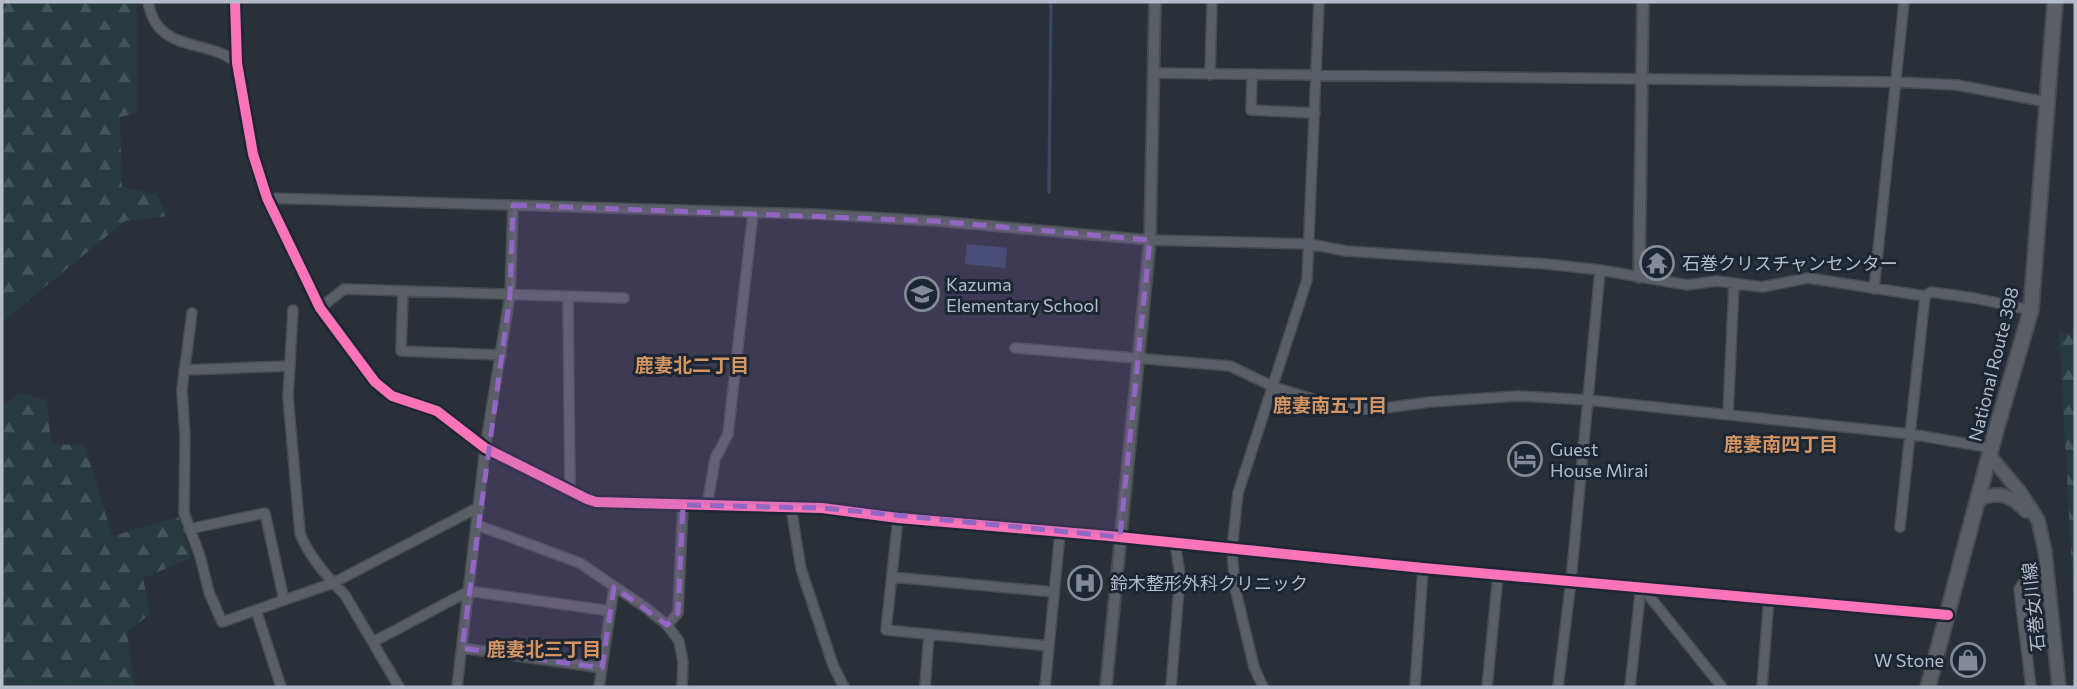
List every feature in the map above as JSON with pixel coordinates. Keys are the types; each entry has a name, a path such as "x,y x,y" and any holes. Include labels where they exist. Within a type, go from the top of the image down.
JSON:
{"highway":[{"name":"National Route 398","path":"1928,687 2031,310 2055,2"}],"main road":[{"name":"石巻女川線","path":"1991,452 2031,506 2041,534 2059,687"},
{"path":"1979,499 1993,495 2014,499 2026,511 2041,534"}],"street":[{"path":"148,2 151,17 159,28 174,39 229,56 237,63"},
{"path":"234,2 237,63 253,154 267,198 320,308 375,382 392,396 436,411 485,449 596,502 822,508 898,518 1119,537 1232,550 1948,615"},
{"path":"1106,687 1150,240 1155,2"},
{"path":"1210,75 1212,2"},
{"path":"1263,687 1254,667 1235,588 1232,550 1238,493 1307,281 1319,2"},
{"path":"1639,277 1643,2"},
{"path":"1874,289 1904,2"},
{"path":"1153,74 1896,82 1957,85 2047,102"},
{"path":"1252,75 1251,110 1315,113"},
{"path":"267,198 936,221 1150,240 1310,244 1346,251 1548,264 1687,285 1717,281 1762,287 1808,278 1925,296 1931,292 1974,298 2031,310"},
{"path":"457,687 485,449 510,295 513,205"},
{"path":"707,506 715,458 728,434 753,213"},
{"path":"1558,687 1571,581 1600,270"},
{"path":"1728,414 1734,284"},
{"path":"320,308 344,289 624,298"},
{"path":"403,291 401,351 501,355"},
{"path":"1900,527 1925,296"},
{"path":"568,297 570,491"},
{"path":"293,310 288,397 300,533 303,543 345,595 399,687"},
{"path":"192,313 181,389 185,437 184,513 200,556 209,592 222,622 333,583 479,507"},
{"path":"1015,348 1230,366 1274,387 1352,409 1377,410 1430,402 1518,396 1588,400 1910,433 1991,452"},
{"path":"184,370 290,366"},
{"path":"667,625 678,613 683,505"},
{"path":"791,507 801,569 833,664 844,687"},
{"path":"190,530 265,513 284,600"},
{"path":"898,518 886,630 1049,646"},
{"path":"477,525 580,563 646,608 667,625 679,641 683,662 682,687"},
{"path":"1045,687 1060,533"},
{"path":"1171,687 1180,575 1175,543"},
{"path":"1415,687 1423,568"},
{"path":"1487,687 1498,575"},
{"path":"892,577 1054,592"},
{"path":"2031,687 2019,589 2023,583 2048,580"},
{"path":"1630,687 1641,586"},
{"path":"1641,586 1722,687"},
{"path":"599,687 614,587"},
{"path":"373,642 469,591 610,611"},
{"path":"1762,687 1769,598"},
{"path":"256,610 281,687"},
{"path":"925,687 929,634"},
{"path":"462,648 602,668"}],"highlighted area":[{"path":"513,205 936,221 1150,240 1120,537 822,508 683,505 678,613 667,625 614,587 602,668 462,648 510,295"}],"green space":[{"path":"2,2 137,2 137,113 120,117 122,187 156,194 168,216 125,221 2,322"},
{"path":"2059,331 2075,335 2075,592 2073,588"},
{"path":"21,393 47,400 51,444 85,445 112,536 179,517 191,558 143,578 150,614 127,632 134,687 2,687 2,405"}],"water":[{"path":"967,244 1007,248 1005,268 965,264"}],"waterway":[{"path":"1049,192 1051,2"}],"cycle path":[{"path":"235,2 237,63 253,154 267,198 320,308 375,382 392,396 437,411 485,448 587,499 596,502 822,508 898,518 1423,568 1948,615"}],"place":[{"name":"石巻クリスチャンセンター","path":"1657,263"},
{"name":"Kazuma Elementary School","path":"922,294"},
{"name":"Guest House Mirai","path":"1525,459"},
{"name":"鈴木整形外科クリニック","path":"1085,583"},
{"name":"W Stone","path":"1968,660"}],"district":[{"name":"鹿妻北二丁目","path":"692,364"},
{"name":"鹿妻南五丁目","path":"1330,404"},
{"name":"鹿妻南四丁目","path":"1781,443"},
{"name":"鹿妻北三丁目","path":"544,648"}]}
